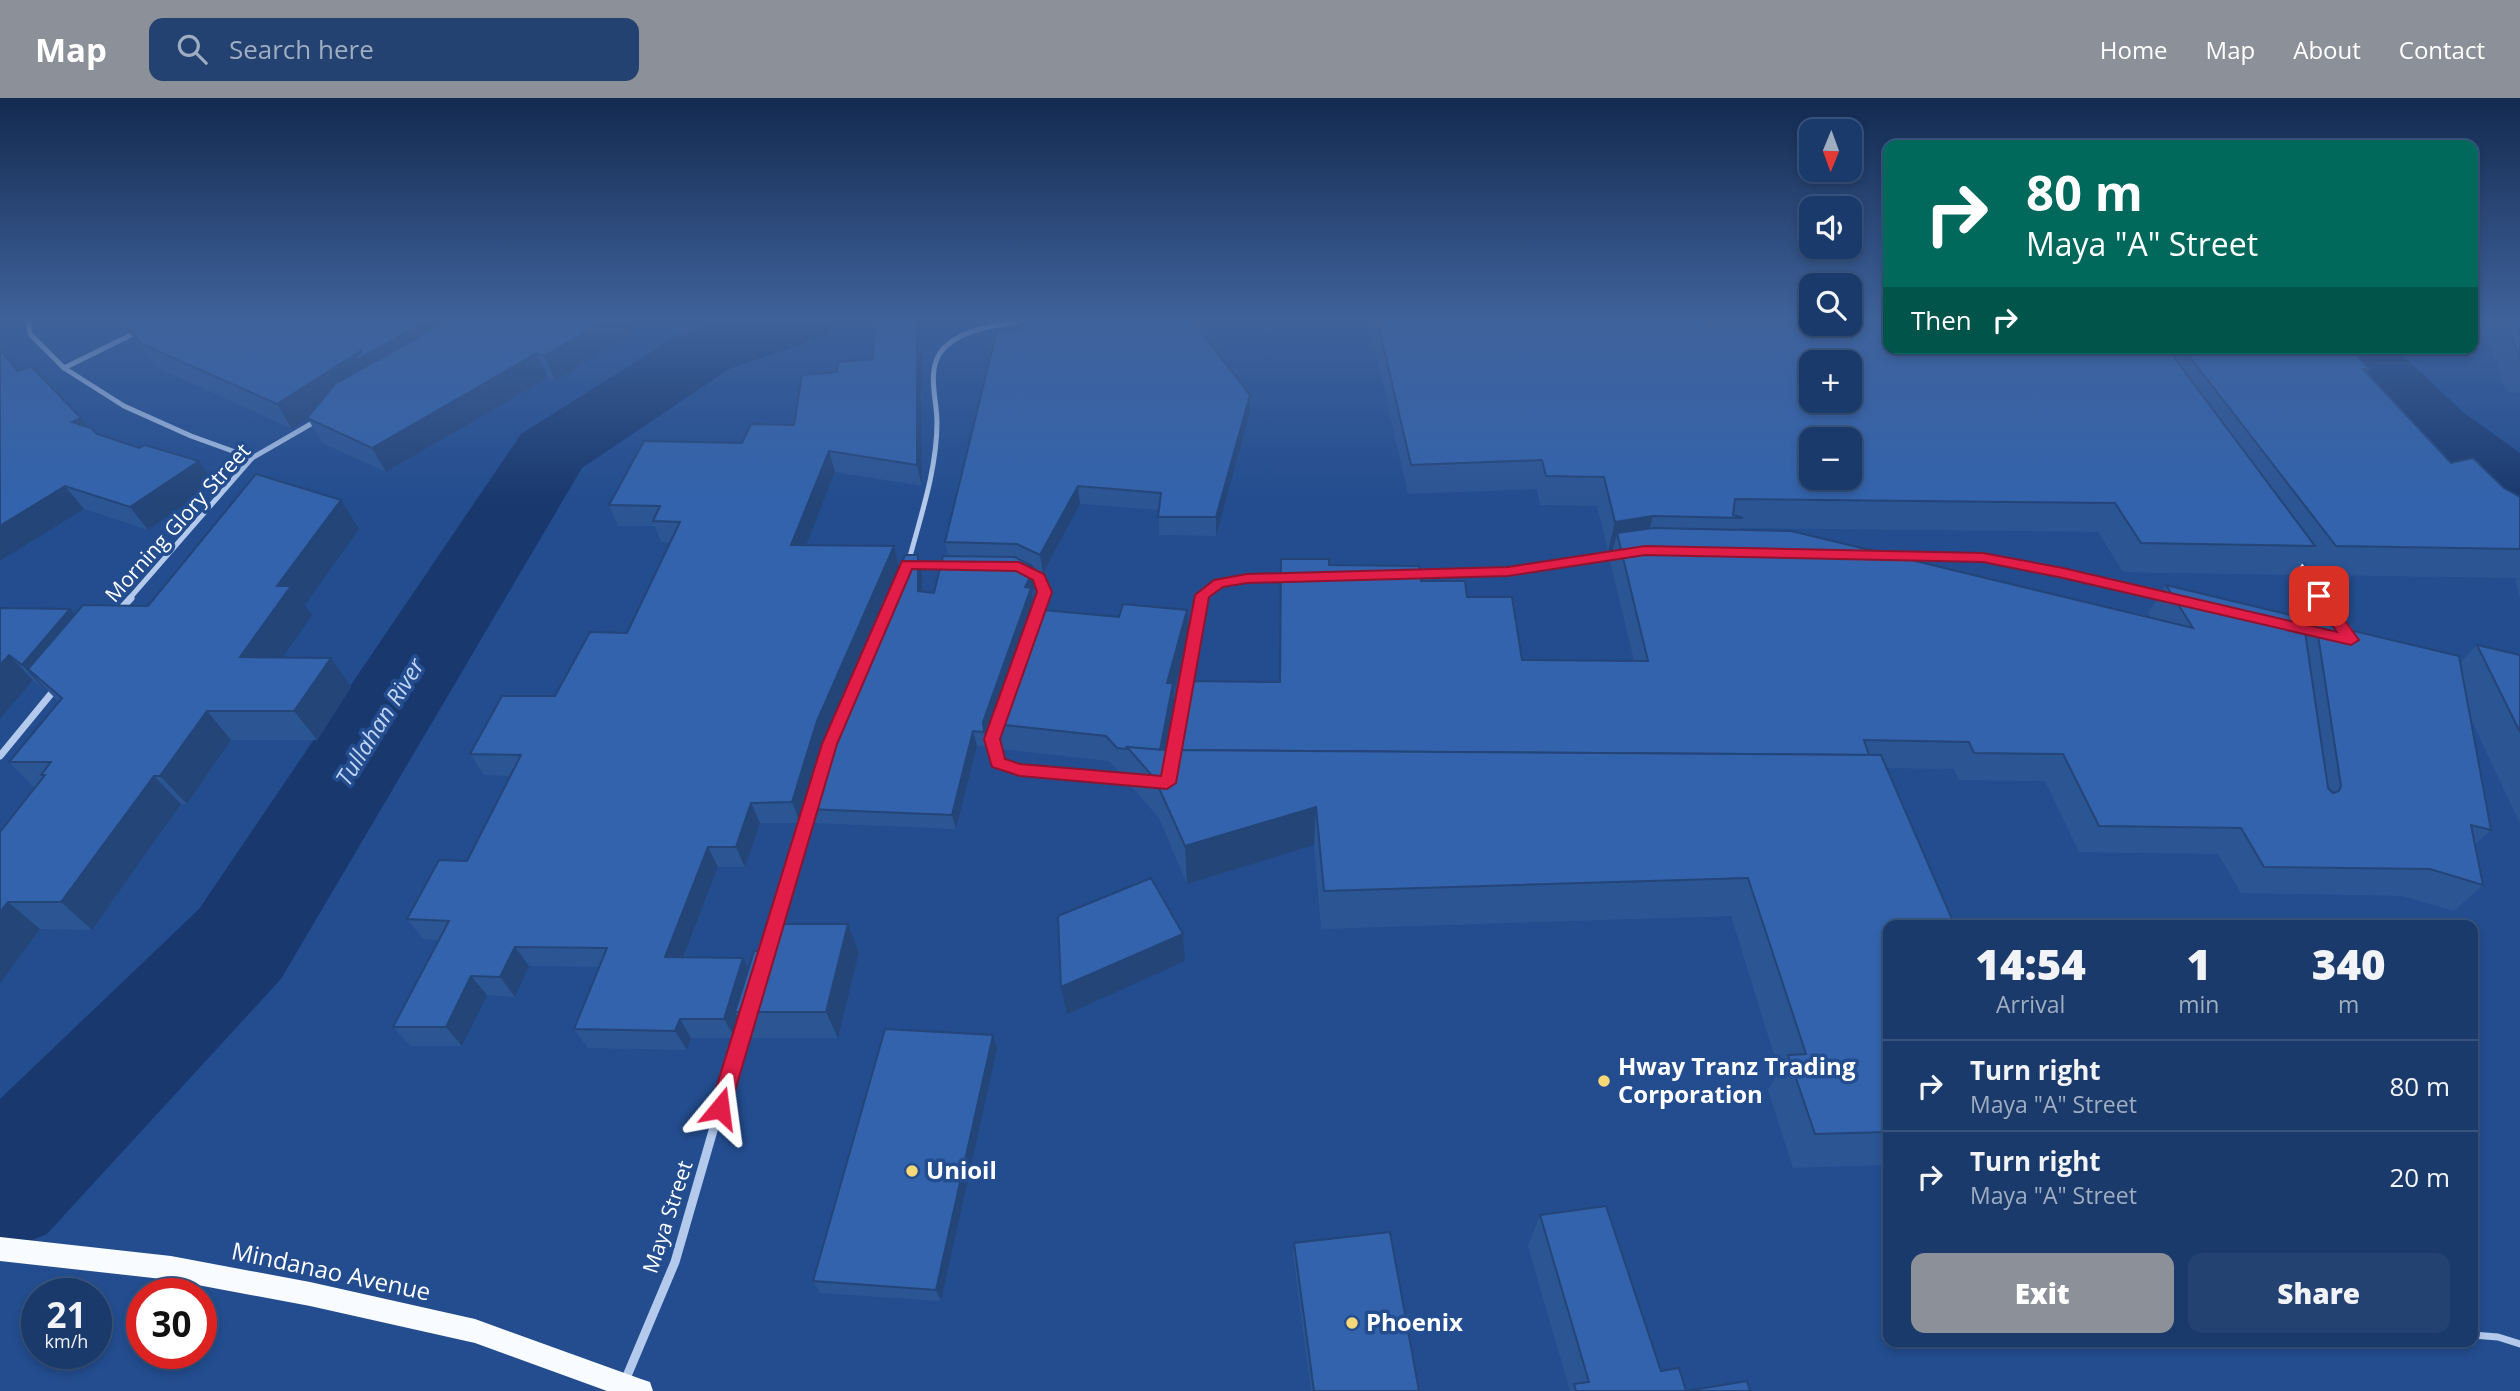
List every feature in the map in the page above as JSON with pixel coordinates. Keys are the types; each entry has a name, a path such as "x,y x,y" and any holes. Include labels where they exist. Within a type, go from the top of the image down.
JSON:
{"main road":[{"name":"Mindanao Avenue","path":"0,1249 171,1268 310,1294 475,1331 633,1387"}],"street":[{"path":"81,379 124,407 191,436 252,458"},
{"path":"903,577 934,460 937,422 934,379"},
{"name":"Morning Glory Street","path":"110,621 252,458 325,416"},
{"path":"2278,540 2351,640"},
{"path":"1398,574 1508,572 1632,552"},
{"path":"1875,555 1983,558 2168,597"},
{"path":"907,565 963,566"},
{"path":"1019,567 1039,577 1044,592 1031,629"},
{"path":"1182,702 1202,595 1219,583 1247,578 1302,577"},
{"path":"105,610 118,610"},
{"path":"0,756 59,683"},
{"path":"1001,715 992,739 998,763 1020,770 1154,782"},
{"path":"761,967 813,796"},
{"name":"Maya Street","path":"633,1387 675,1262 749,1007"}],"lane":[{"path":"2478,1335 2498,1337 2520,1344"}],"building":[{"path":"0,379 44,379 81,418 72,422 91,428 97,434 139,448 145,445 199,461 130,507 65,486 0,526"},
{"path":"222,379 316,379 277,404"},
{"path":"343,379 491,379 372,448 307,418 335,384"},
{"path":"801,379 917,379 917,465 829,451 791,545 894,546 817,721 792,802 751,803 736,847 708,847 665,957 743,958 724,1019 680,1019 675,1031 574,1029 607,948 515,947 500,977 471,976 446,1027 393,1027 449,921 407,919 439,860 467,861 521,755 470,754 502,696 555,696 590,632 627,633 680,522 653,521 660,506 609,505 644,441 742,443 751,424 794,425"},
{"path":"985,379 1238,379 1250,395 1216,517 1158,517 1161,493 1078,486 1040,555 1017,544 945,542"},
{"path":"1391,379 1799,379 1799,413 1862,413 1862,379 2190,379 2315,546 2141,543 2115,503 1735,499 1733,515 1743,518 1653,516 1615,522 1604,477 1546,476 1542,460 1411,465"},
{"path":"2207,379 2373,379 2451,463 2473,458 2504,488 2520,497 2520,549 2336,546"},
{"path":"256,474 341,500 277,586 291,586 240,657 331,658 294,711 207,711 160,776 154,776 61,902 8,902 0,912 0,832 45,775 41,775 51,762 9,762 62,698 28,669 83,605 148,606"},
{"path":"1653,528 1791,531 2193,628 2166,585 2303,618 2328,788 2333,793 2339,791 2341,786 2316,622 2459,656 2491,830 2471,825 2483,885 2430,869 2264,867 2241,828 2099,826 2063,754 1974,753 1969,742 1864,740 1869,755 1172,750 1186,681 1280,682 1281,559 1329,559 1329,565 1419,566 1421,581 1465,581 1467,597 1512,597 1522,660 1648,661 1617,533"},
{"path":"905,555 918,555 918,591 934,593 943,556 1015,557 1032,566 1034,570 1025,587 1031,588 983,722 984,732 973,731 952,815 807,809 831,731"},
{"path":"1123,604 1187,610 1167,683 1173,683 1160,750 1117,748 1106,736 996,724 993,715 1032,609 1119,617"},
{"path":"0,608 70,609 22,665 9,655 0,665"},
{"path":"2477,645 2520,655 2520,732"},
{"path":"1127,747 1164,750 1881,755 1952,920 1883,920 1883,1132 1815,1134 1788,1055 1806,1054 1748,878 1324,891 1316,807 1185,846 1155,779"},
{"path":"1151,878 1183,934 1061,987 1058,916"},
{"path":"779,924 848,924 826,1012 735,1012 754,951 771,951"},
{"name":"Unioil","path":"885,1029 993,1035 936,1290 813,1281"},
{"path":"1606,1206 1661,1371 1679,1368 1686,1391 1576,1391 1574,1384 1589,1382 1540,1215"},
{"name":"Phoenix","path":"1390,1232 1419,1391 1314,1391 1294,1243"},
{"path":"1747,1381 1750,1391 1686,1391"}],"waterway":[{"name":"Tullahan River","path":"0,1189 240,944 550,452 662,379"},
{"name":"Tullahan River","path":"2383,379 2434,429 2497,476 2520,485"}],"place":[{"name":"Hway Tranz Trading Corporation","path":"1604,1081"},
{"name":"Unioil","path":"912,1171"},
{"name":"Phoenix","path":"1352,1323"}],"route":[{"path":"720,1108 830,744 893,603 907,565 1019,567 1039,577 1044,592 992,739 998,763 1020,770 1167,783 1202,595 1219,583 1247,578 1508,572 1645,550 1983,558 2063,573 2351,640 2319,596"}]}
